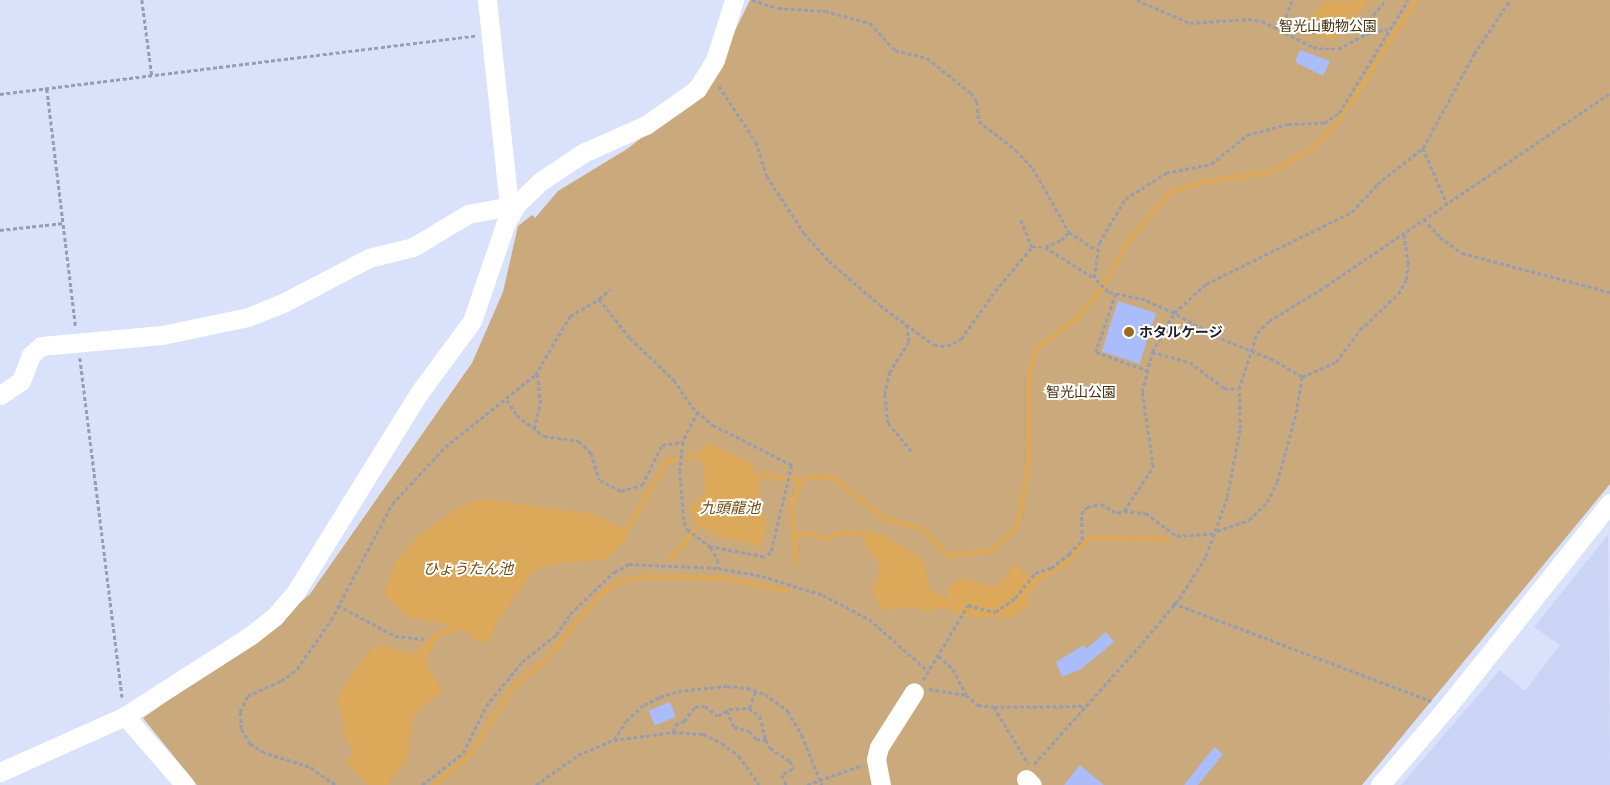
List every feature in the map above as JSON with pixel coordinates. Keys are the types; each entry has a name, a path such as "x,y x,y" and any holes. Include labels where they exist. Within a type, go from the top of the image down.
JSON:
{"street":[{"path":"487,0 513,205"},
{"path":"0,772 125,716 251,635 275,616 295,592 419,393 472,321 513,205 540,182 583,153 646,125 697,89 708,75 734,0"},
{"path":"0,395 21,380 31,355 41,346 78,341 162,335 248,316 281,304 370,258 413,247 468,214 513,205"},
{"path":"1380,785 1447,707 1610,503"},
{"path":"881,785 876,759 888,729 916,690"},
{"path":"125,716 185,785"}],"path":[{"path":"142,0 152,76"},
{"path":"752,0 778,8 825,11 870,23 896,50 927,58 971,93 977,102 979,121 1016,150 1033,168 1069,232 1097,250"},
{"path":"1137,0 1190,23 1248,19 1271,24 1313,47 1325,49 1347,46 1366,34 1388,29"},
{"path":"1281,30 1292,0"},
{"path":"1366,34 1373,15 1386,0"},
{"path":"1094,278 1097,250 1125,198 1166,173 1211,164 1246,135 1288,124 1324,123 1339,113 1388,29 1408,0"},
{"path":"1124,512 1153,467 1142,392 1149,371 1152,352 1174,313 1206,284 1227,276 1352,212 1377,184 1423,148 1474,54 1510,0"},
{"path":"0,94 491,35"},
{"path":"708,75 723,91 756,142 767,176 804,233 829,261 934,345 952,344 961,339 995,291 1032,247 1045,247 1062,240 1069,232"},
{"path":"47,89 125,716"},
{"path":"994,707 1015,738 1030,769 1142,643 1173,603 1206,556 1217,532 1227,497 1240,429 1239,389 1257,333 1269,321 1404,234 1610,93"},
{"path":"1423,148 1447,204"},
{"path":"1424,219 1440,237 1462,253 1610,292"},
{"path":"1021,220 1032,247"},
{"path":"0,230 64,223"},
{"path":"1302,377 1336,362 1360,330 1398,294 1406,280 1408,264 1404,234"},
{"path":"1045,247 1094,278 1108,292 1145,300 1174,313 1214,336 1252,350 1302,377"},
{"path":"335,785 309,767 264,753 250,744 241,729 240,712 247,696 281,681 297,668 338,605 392,504 445,447 507,399 537,372 570,316 599,300 610,288"},
{"path":"1116,294 1096,352 1149,371"},
{"path":"599,300 630,338 674,380 698,412 729,436 792,465 771,553 764,557 711,547"},
{"path":"907,325 909,342 890,372 885,394 888,423 913,453"},
{"path":"1152,352 1190,362 1224,388 1239,389"},
{"path":"534,429 540,404 537,372"},
{"path":"966,694 916,690 968,605 995,612 1015,598 1034,573 1051,568 1069,554 1082,540 1081,514 1086,507 1101,504 1117,514 1124,512 1146,513 1177,536 1217,532 1241,524 1267,502 1281,469 1302,377"},
{"path":"507,399 517,415 544,436 579,441 592,453 600,480 621,491 642,485 662,445 683,442"},
{"path":"698,412 683,442 680,470 684,522 687,529 711,547 718,560 718,568"},
{"path":"422,785 463,753 499,688 522,662 556,635 570,614 614,572 630,564 642,563 718,568 762,576 845,604 869,619 928,671"},
{"path":"1173,603 1447,707"},
{"path":"338,605 395,636 424,639"},
{"path":"938,656 953,669 966,694 978,704 994,707 1086,706"},
{"path":"614,740 626,721 644,705 660,697 678,691 726,686 756,691 788,712 802,735 822,785"},
{"path":"750,708 756,691"},
{"path":"673,732 675,725 684,721 695,707 705,706 718,716 727,711 750,708 760,716 770,748 790,761 793,769 782,775 786,785"},
{"path":"727,711 734,727 750,731 759,741 766,740"},
{"path":"536,785 578,755 614,740 673,732 703,734 722,743 739,756 759,785"},
{"path":"806,785 876,759"}],"shaded area":[{"path":"1608,535 1610,785 1401,785 1500,670 1525,691 1560,645 1534,627"}],"green space":[{"name":"智光山公園","path":"750,0 1610,0 1610,484 1362,785 197,785 143,718 269,629 310,594 472,363 503,292 518,226 532,215 535,218 558,191 627,149 640,139 638,135 706,90"}],"water":[{"path":"1326,0 1336,2 1370,0 1336,38 1325,39 1304,29 1306,22"},
{"name":"九頭龍池","path":"708,443 751,462 759,480 761,510 767,520 764,540 757,548 749,543 723,539 707,530 699,525 689,509 705,492 704,469 698,453"},
{"name":"ひょうたん池","path":"483,499 594,514 626,530 628,539 605,560 559,563 534,570 500,617 489,640 482,643 473,639 470,632 459,630 438,638 425,662 442,690 413,717 407,760 387,785 368,785 346,762 352,754 351,745 343,735 345,729 338,700 344,685 373,647 384,645 411,654 417,652 434,633 451,625 408,617 384,594 395,562 419,535 461,506"},
{"path":"871,531 886,536 923,560 929,589 946,598 948,597 948,587 961,578 996,587 1016,563 1025,574 1041,578 1027,598 1030,604 1013,617 968,617 944,608 925,611 914,607 888,610 881,607 874,596 873,585 880,572 877,560 865,546 864,532"}],"building":[{"path":"1300,50 1330,61 1323,76 1295,62"},
{"name":"ホタルケージ","path":"1118,301 1156,313 1140,364 1102,351"},
{"path":"1106,632 1114,642 1081,669 1062,677 1056,662 1084,645 1086,649"},
{"path":"670,702 676,717 655,725 649,711"},
{"path":"1214,747 1223,754 1198,785 1184,785"},
{"path":"1080,765 1104,785 1064,785"}],"waterway":[{"path":"1103,285 1127,242 1170,192 1201,182 1269,172 1312,148 1332,128 1356,94 1415,0"},
{"path":"793,478 800,481 811,476 833,477 884,518 922,529 948,555 991,550 1015,529 1020,510 1028,466 1029,375 1035,349 1074,320 1101,288"},
{"path":"688,457 698,453"},
{"path":"626,530 667,460 676,459"},
{"path":"759,480 763,473 786,479"},
{"path":"796,563 791,509 800,481"},
{"path":"692,532 699,525"},
{"path":"795,535 811,533 826,539 837,533 864,532"},
{"path":"670,559 691,534"},
{"path":"1040,577 1064,564 1090,537 1167,539"},
{"path":"433,785 470,754 513,686 543,662 599,595 619,581 648,576 725,578 785,590"}],"place":[{"name":"ホタルケージ","path":"1129,332"}],"park label":[{"name":"智光山動物公園","path":"1328,26"}]}
